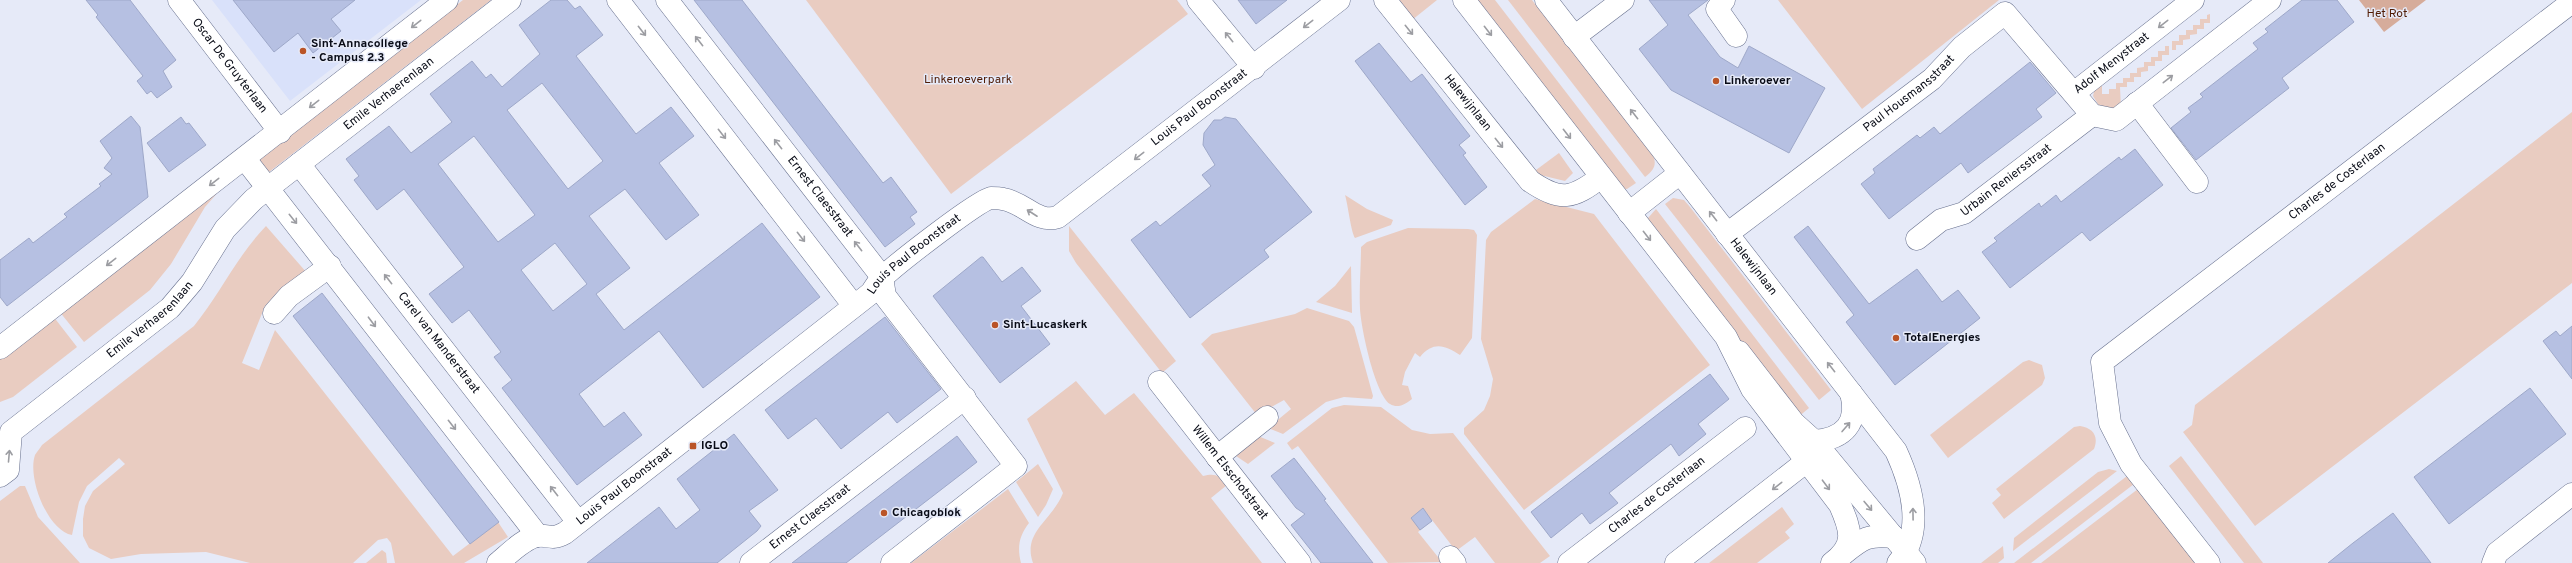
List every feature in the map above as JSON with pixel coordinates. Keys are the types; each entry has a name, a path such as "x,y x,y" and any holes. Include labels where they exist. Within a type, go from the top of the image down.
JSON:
{"street":[{"name":"Oscar De Gruyterlaan","path":"180,0 280,132"},
{"path":"0,348 280,132 447,0"},
{"name":"Emile Verhaerenlaan","path":"0,476 8,470 5,431 170,308 192,282 225,229 254,199 510,0"},
{"path":"618,0 854,306"},
{"name":"Ernest Claesstraat","path":"667,0 882,277 885,296 1016,466 892,563"},
{"path":"1198,0 1254,68"},
{"name":"Louis Paul Boonstraat","path":"538,536 556,538 578,522 871,293 882,277 972,208 990,198 1016,202 1038,216 1049,220 1058,217 1254,68 1339,0"},
{"name":"Halewijnlaan","path":"1385,0 1530,181 1540,188 1556,194 1574,195 1601,177"},
{"path":"1464,0 1726,337 1752,389 1811,451 1903,554"},
{"name":"Halewijnlaan","path":"1546,0 1896,451 1904,468 1913,504 1912,537 1903,554"},
{"path":"1574,36 1623,0"},
{"path":"1724,0 1717,9 1736,36"},
{"name":"Adolf Menystraat","path":"2193,0 2074,93 2092,114 2116,120 2270,0"},
{"name":"Charles de Costerlaan","path":"2208,563 2131,464 2110,423 2102,362 2572,2"},
{"name":"Paul Housmansstraat","path":"1727,234 1932,79 1962,47 2005,13 2074,93"},
{"path":"2137,103 2197,182"},
{"name":"Urbain Reniersstraat","path":"1917,239 1941,220 1964,213 2092,114"},
{"path":"245,159 330,266 538,536 526,542 498,563"},
{"name":"Carel van Manderstraat","path":"299,164 578,522"},
{"path":"1629,213 1680,173"},
{"path":"274,313 289,296 330,266"},
{"name":"Willem Elsschotstraat","path":"1159,382 1300,563"},
{"path":"1676,563 1811,451 1841,433 1851,422 1854,407 1851,393"},
{"name":"Ernest Claesstraat","path":"751,563 964,398"},
{"path":"1217,457 1267,417"},
{"name":"Charles de Costerlaan","path":"1569,563 1745,428"},
{"path":"1811,451 1849,524 1849,542 1837,559"},
{"path":"2493,563 2497,553 2572,494"},
{"path":"1837,559 1863,538 1876,535 1903,554"}],"shaded area":[{"name":"Sint-Annacollege - Campus 2.3","path":"212,0 421,0 290,101"}],"green space":[{"path":"463,0 491,0 269,172 258,159"},
{"name":"Linkeroeverpark","path":"806,0 1177,0 1188,14 951,194"},
{"path":"1393,0 1437,0 1412,20"},
{"path":"1475,0 1495,0 1636,183 1627,189 1622,189"},
{"path":"1508,0 1532,0 1653,155 1655,165 1651,172 1645,177"},
{"path":"1778,0 1999,0 1862,109"},
{"name":"Het Rot","path":"2359,0 2426,0 2384,32"},
{"path":"2210,14 2210,23 2204,23 2204,29 2197,29 2197,34 2190,35 2190,39 2183,40 2183,45 2176,45 2176,50 2172,50 2172,41 2179,41 2179,35 2186,35 2186,30 2193,30 2193,25 2200,25 2200,19 2207,19 2207,15"},
{"path":"2165,46 2169,46 2169,55 2162,55 2162,61 2155,61 2155,66 2148,66 2148,71 2141,72 2141,77 2134,77 2134,82 2127,82 2127,87 2120,87 2121,108 2116,110 2101,109 2093,96 2095,88 2102,80 2102,94 2109,94 2109,89 2116,89 2116,83 2123,83 2123,78 2130,78 2130,73 2137,73 2137,68 2144,67 2144,62 2151,62 2151,57 2158,57 2158,51 2165,51"},
{"path":"2572,112 2572,283 2255,526 2183,432 2192,425 2195,405"},
{"path":"1559,153 1573,173 1565,181 1532,173"},
{"path":"227,182 205,207 171,264 150,290 84,342 59,311"},
{"path":"1345,195 1367,209 1393,220 1391,225 1355,238"},
{"path":"1673,198 1684,200 1690,207 1831,390 1819,400 1665,204"},
{"path":"1535,199 1594,214 1710,365 1524,510 1464,434 1464,428 1484,410 1490,396 1493,379 1481,339 1486,240 1491,232"},
{"path":"1656,209 1809,408 1797,418 1647,224 1648,218"},
{"path":"266,226 307,273 265,306 242,363 259,370 275,330 453,556 498,522 508,537 464,563 395,563 391,543 387,538 378,540 353,563 250,563 206,552 141,554 111,559 89,548 83,536 83,519 85,506 93,491 125,464 119,458 87,486 79,502 72,535 63,531 55,524 42,502 34,477 33,465 35,455 42,445 194,326 237,262"},
{"path":"1069,226 1176,361 1162,373 1076,263 1069,251"},
{"path":"1408,228 1468,229 1474,230 1477,235 1472,338 1460,355 1439,346 1430,349 1420,357 1415,353 1405,372 1402,385 1408,386 1412,399 1405,404 1396,406 1390,404 1384,398 1379,388 1366,345 1360,309 1361,247 1367,242"},
{"path":"1351,266 1352,313 1316,302 1335,286"},
{"path":"1307,308 1349,321 1354,327 1373,396 1372,399 1344,397 1326,402 1283,434 1268,428 1291,409 1284,400 1257,415 1201,344 1212,334 1295,314"},
{"path":"53,316 77,347 13,397 0,402 0,357"},
{"path":"2029,360 2042,365 2045,378 2042,385 1948,458 1930,435 2023,362"},
{"path":"1076,381 1105,415 1134,393 1203,476 1214,475 1222,479 1227,485 1211,498 1262,563 1033,563 1031,552 1035,535 1058,503 1063,493 1027,419"},
{"path":"1344,405 1381,407 1412,430 1430,434 1453,433 1550,556 1540,563 1495,563 1475,537 1456,551 1432,520 1418,532 1442,562 1388,563 1298,446 1292,450 1287,443 1332,408"},
{"path":"2074,427 2085,427 2094,433 2096,440 2094,449 2004,519 1992,503 2001,495 1996,489"},
{"path":"1258,436 1275,443 1248,464 1236,456 1237,452"},
{"path":"2181,456 2263,563 2244,563 2169,466"},
{"path":"1038,464 1053,489 1046,505 1038,517 1016,482"},
{"path":"2109,469 2117,471 2013,551 2014,538 2098,472"},
{"path":"2127,476 2134,484 2031,563 2014,563"},
{"path":"20,486 25,486 38,517 80,563 0,563 0,501"},
{"path":"1008,489 1029,523 1023,532 1019,547 1021,563 911,563"},
{"path":"2138,489 2196,563 2041,563"},
{"path":"1782,507 1794,524 1785,532 1790,538 1757,563 1709,563"},
{"path":"2003,546 2004,558 1998,563 1981,563"},
{"path":"382,550 386,553 387,563 366,563"}],"building":[{"path":"86,0 130,0 176,60 163,71 172,87 157,98 151,91 147,94 137,81 143,76 96,17 98,15"},
{"path":"233,0 355,0 331,19 341,31 313,53 298,33 274,52"},
{"path":"551,0 567,0 575,9 580,6 603,35 576,56 636,134 671,107 694,136 659,163 699,215 666,240 625,189 589,216 630,268 596,294 624,330 762,223 820,297 703,388 659,331 579,394 604,427 624,412 642,435 577,485 502,388 512,380 494,357 501,352 469,310 452,323 429,294 464,267 404,189 377,210 354,180 359,176 346,159 389,126 411,153 452,122 430,94 472,61 486,78 491,74 502,87 540,54 519,25","holes":["542,83 603,161 568,189 507,110","474,136 535,215 498,242 438,164","555,243 587,284 553,311 521,270"]},
{"path":"694,0 742,0 883,183 891,177 917,212 910,217 915,224 885,247"},
{"path":"1238,0 1287,0 1256,24"},
{"path":"1649,0 1708,0 1688,15 1720,57 1738,68 1749,46 1825,88 1789,153 1671,90 1639,49 1668,25"},
{"path":"2302,0 2337,0 2354,22 2282,78 2289,88 2196,160 2171,128 2191,112 2188,108 2203,97 2200,94 2258,49 2253,43 2268,32 2265,29"},
{"path":"1379,43 1411,82 1422,74 1470,136 1459,145 1466,153 1463,155 1487,187 1465,205 1355,61"},
{"path":"2030,62 2056,93 2036,109 2042,117 1968,173 1961,163 1889,219 1861,184 1875,173 1873,169 1917,135 1920,138 1934,127 1940,134"},
{"path":"131,116 140,127 148,197 7,306 0,297 0,260 29,238 33,243 67,217 64,214 101,186 99,184 112,174 104,168 112,158 100,141"},
{"path":"181,117 186,124 189,123 206,145 169,172 147,143"},
{"path":"1225,117 1236,119 1312,212 1264,250 1269,257 1190,318 1131,240 1156,221 1160,226 1211,186 1202,175 1215,165 1203,145 1204,133 1214,120 1221,120"},
{"path":"2135,149 2163,185 2090,241 2082,232 2010,288 1982,252 1997,241 1994,238 2039,203 2041,207 2056,195 2061,202 2119,157 2121,160"},
{"path":"1808,226 1869,304 1917,269 1942,302 1958,290 1980,318 1895,385 1846,322 1854,315 1794,237"},
{"name":"Sint-Lucaskerk","path":"981,257 983,257 1002,282 1022,267 1041,291 1021,306 1050,344 1000,383 933,296"},
{"path":"322,293 499,522 470,544 293,316"},
{"path":"885,317 941,389 897,423 888,412 841,449 816,418 788,439 765,410"},
{"path":"2572,326 2572,379 2543,341 2556,331 2560,336"},
{"path":"1710,374 1729,399 1698,424 1706,434 1679,456 1671,444 1609,493 1618,503 1590,524 1582,513 1551,538 1531,512"},
{"path":"2530,388 2566,434 2449,524 2414,477"},
{"path":"734,434 778,490 749,511 761,526 757,531 717,563 587,563 659,507 676,529 700,510 677,479"},
{"name":"Chicagoblok","path":"957,436 977,462 846,563 792,563"},
{"path":"1294,458 1326,499 1324,500 1373,563 1321,563 1291,525 1305,514 1296,508 1271,476"},
{"path":"1423,508 1432,521 1420,530 1411,518"},
{"path":"2393,513 2431,563 2328,563 2353,543"}],"place":[{"name":"Sint-Annacollege - Campus 2.3","path":"303,51"},
{"name":"Linkeroever","path":"1716,81"},
{"name":"Sint-Lucaskerk","path":"995,325"},
{"name":"TotalEnergies","path":"1896,338"},
{"name":"IGLO","path":"693,446"},
{"name":"Chicagoblok","path":"884,513"}]}
